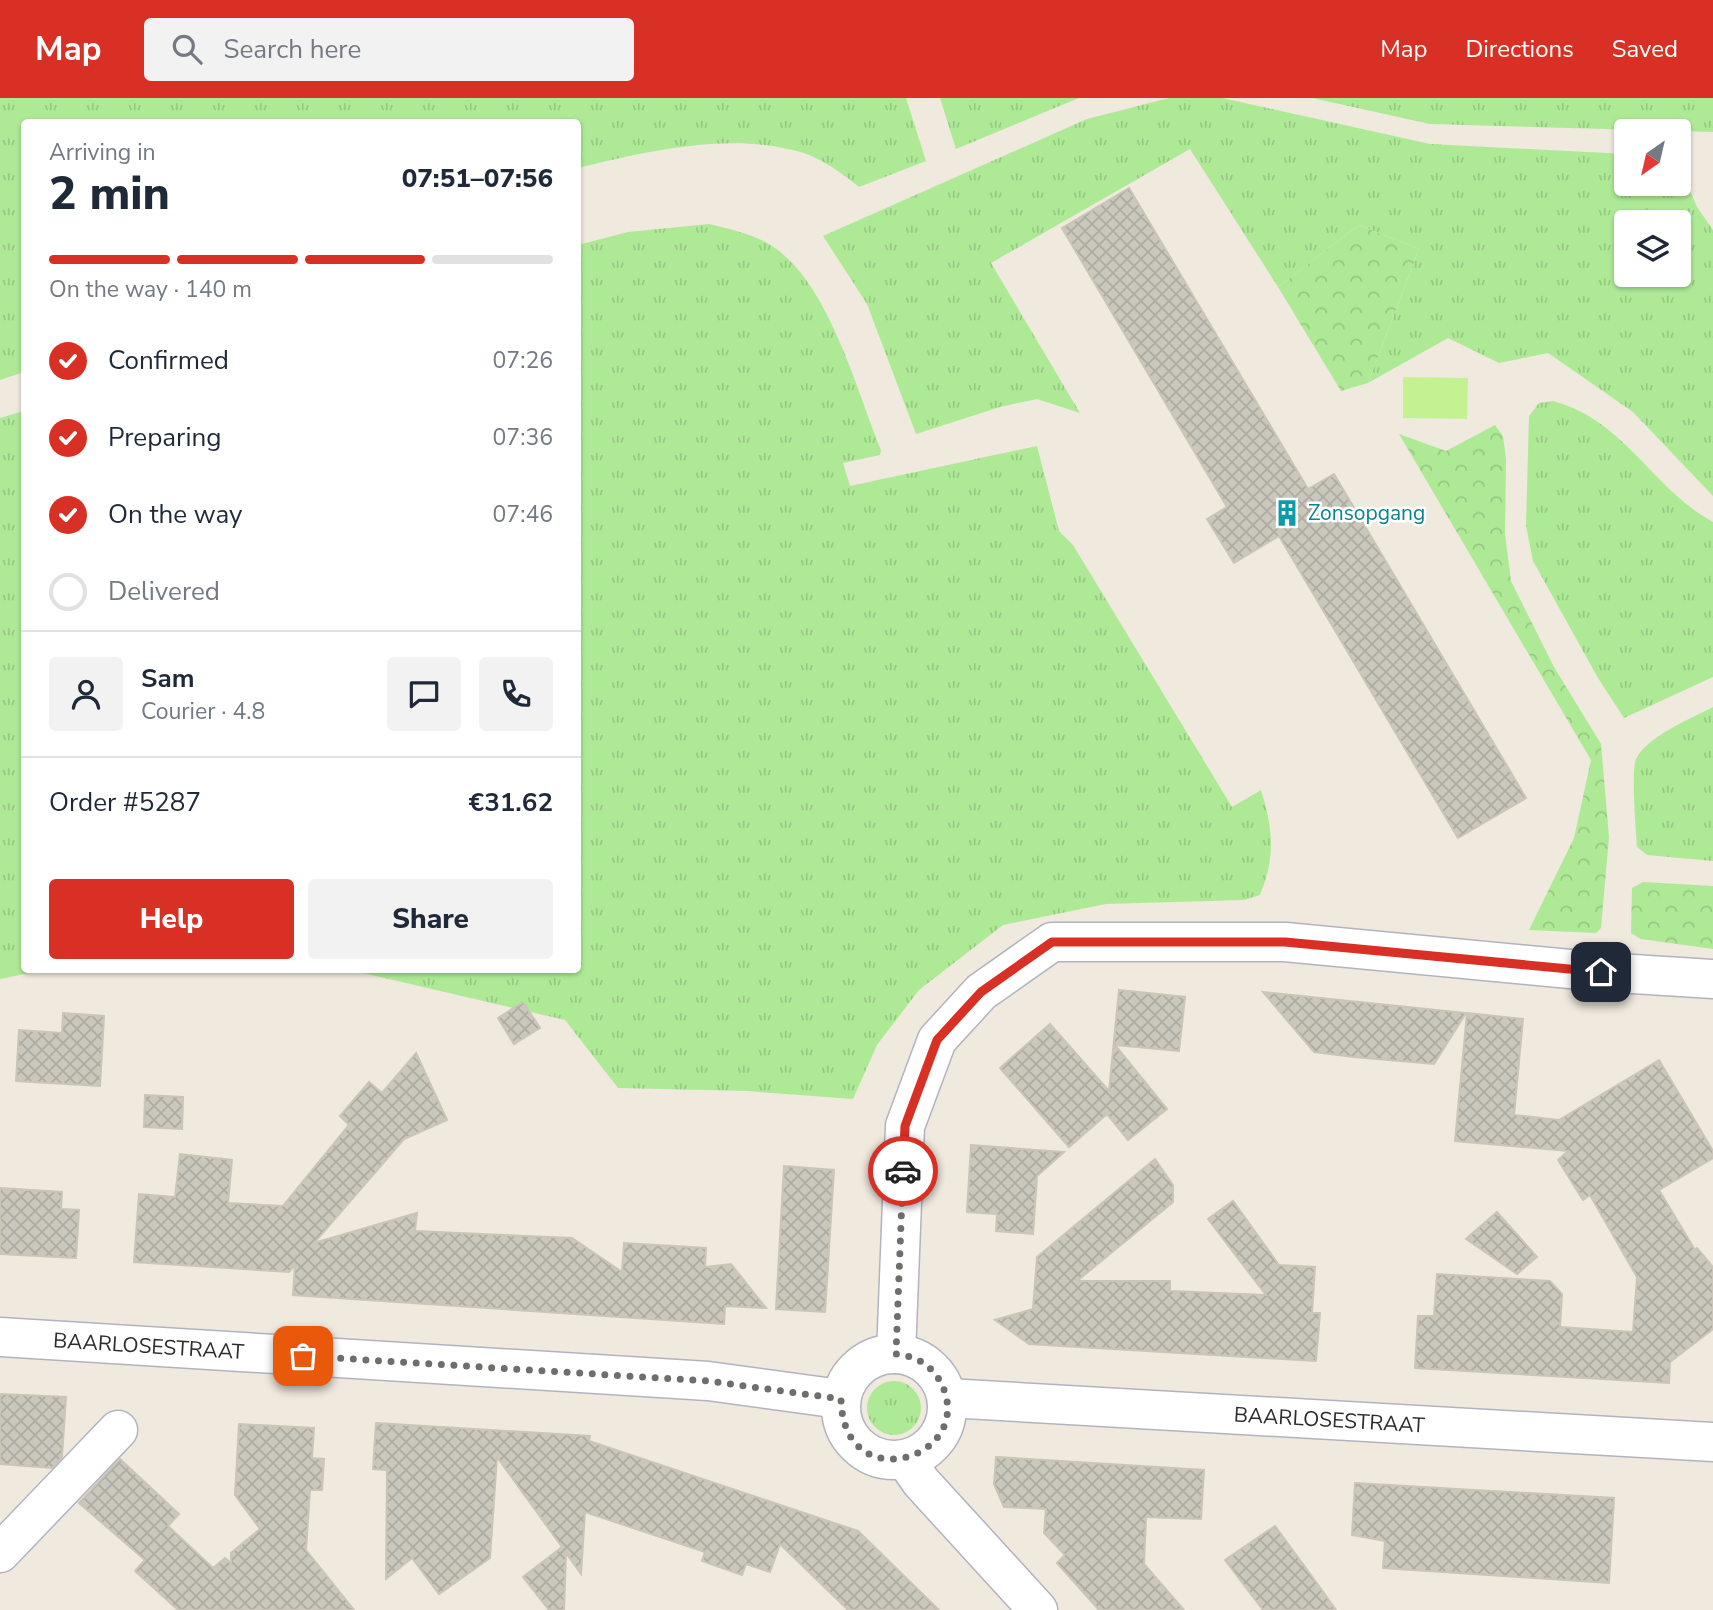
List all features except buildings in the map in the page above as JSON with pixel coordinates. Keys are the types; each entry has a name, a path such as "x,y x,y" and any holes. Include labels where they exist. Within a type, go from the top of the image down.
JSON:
{"street":[{"path":"896,1354 905,1126 937,1040 981,992 1052,942 1285,942 1601,972 1713,979"},
{"name":"BAARLOSESTRAAT","path":"0,1337 708,1381 841,1399"},
{"path":"896,1354 918,1359 936,1374 947,1398 945,1419 937,1438 918,1455 905,1459 887,1460 870,1455 857,1446 841,1417 841,1399 845,1383 855,1369 874,1357 896,1354"},
{"name":"BAARLOSESTRAAT","path":"947,1398 1713,1442"},
{"path":"0,1553 118,1430"},
{"path":"905,1459 921,1482 1038,1610"}],"green space":[{"path":"0,98 906,98 926,161 859,187 819,159 804,153 749,144 662,150 581,167 581,119 21,119 21,373 0,380"},
{"path":"940,98 1079,98 956,149"},
{"path":"1169,98 1222,98 1430,144 1614,153 1614,196 1691,196 1691,193 1713,230 1713,496 1633,412 1548,353 1499,363 1448,338 1368,383 1419,249 1359,225 1278,287 1190,149 991,263 1080,413 1037,399 1000,407 916,434 867,304 823,236 1087,119"},
{"path":"1312,98 1713,98 1713,132 1691,131 1691,119 1614,119 1614,129 1430,124"},
{"path":"709,224 768,243 794,265 826,313 881,450 880,455 843,463 850,486 1037,446 1059,531 1073,545 1232,807 1261,790 1270,830 1271,855 1260,895 1244,900 1106,904 1003,925 919,990 877,1045 853,1099 747,1091 618,1088 565,1020 363,973 581,973 581,244 628,232"},
{"path":"1359,225 1419,249 1368,383 1341,391 1278,287"},
{"path":"1403,377 1468,378 1467,419 1403,418"},
{"path":"1553,401 1600,424 1619,439 1672,492 1713,522 1713,677 1624,718 1598,678 1533,561 1526,526 1529,416 1539,403"},
{"path":"21,412 21,973 29,973 0,979 0,418"},
{"path":"1495,425 1503,436 1506,459 1505,534 1511,581 1554,667 1601,744 1609,837 1601,928 1596,933 1529,930 1574,838 1591,760 1399,434 1446,451"},
{"path":"1713,707 1713,861 1647,855 1637,847 1634,788 1636,759 1649,743 1659,736"},
{"path":"1643,882 1713,886 1713,949 1641,939 1631,933 1632,888"},
{"path":"894,1381 913,1389 921,1408 913,1427 894,1435 875,1427 867,1408 875,1389"}],"way so far":[{"path":"303,1356 708,1381 841,1399 841,1417 847,1433 857,1446 870,1455 887,1460 918,1455 929,1448 937,1438 945,1419 947,1398 936,1374 928,1366 918,1359 896,1354 903,1171"}],"place":[{"name":"Zonsopgang","path":"1287,513"}],"route":[{"path":"903,1171 905,1126 937,1040 981,992 1052,942 1285,942 1601,972"}]}
